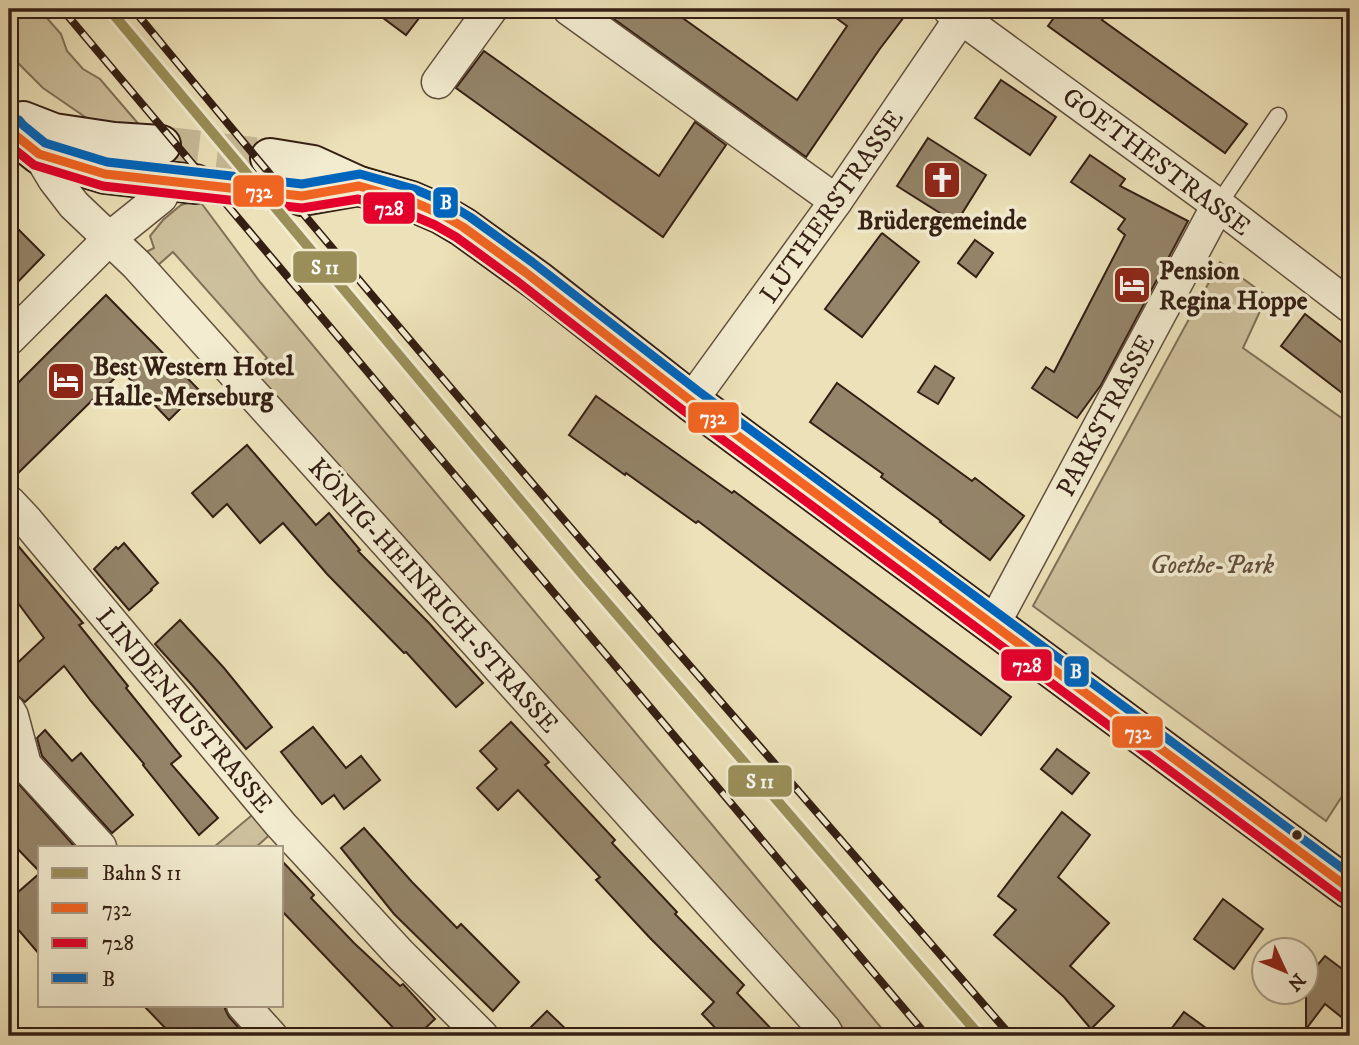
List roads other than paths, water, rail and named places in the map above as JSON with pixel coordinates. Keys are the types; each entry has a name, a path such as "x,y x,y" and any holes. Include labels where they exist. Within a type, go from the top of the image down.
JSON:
{"main road":[{"path":"9,115 54,133 114,142 175,170"},
{"name":"KÖNIG-HEINRICH-STRASSE","path":"9,127 39,154 105,174 175,170"},
{"path":"270,158 313,165 359,186 411,201 463,227 538,281 691,401 1350,889"},
{"path":"302,197 359,186"}],"street":[{"path":"438,82 491,9"},
{"path":"569,9 836,201"},
{"name":"LUTHERSTRASSE","path":"691,401 836,201 959,12"},
{"name":"GOETHESTRASSE","path":"959,12 1350,306"},
{"name":"KÖNIG-HEINRICH-STRASSE","path":"39,154 74,205 138,265 828,1036"},
{"path":"9,340 110,238 161,197 175,170"},
{"name":"PARKSTRASSE","path":"993,625 1217,205"},
{"name":"LINDENAUSTRASSE","path":"9,502 281,825 400,954 482,1036"},
{"path":"9,711 25,765 99,846"},
{"path":"244,1006 271,1036"}],"lane":[{"path":"1217,205 1279,116"}],"tunnel":[{"path":"161,145 270,158"},
{"path":"195,184 302,196"}],"railway":[{"path":"62,9 927,1036"},
{"path":"133,9 459,397 1011,1036"}],"place":[{"name":"Brüdergemeinde","path":"942,180"},
{"name":"Pension Regina Hoppe","path":"1132,285"},
{"name":"Best Western Hotel Halle-Merseburg","path":"66,381"}],"park label":[{"name":"Goethe-Park","path":"1212,564"}]}
